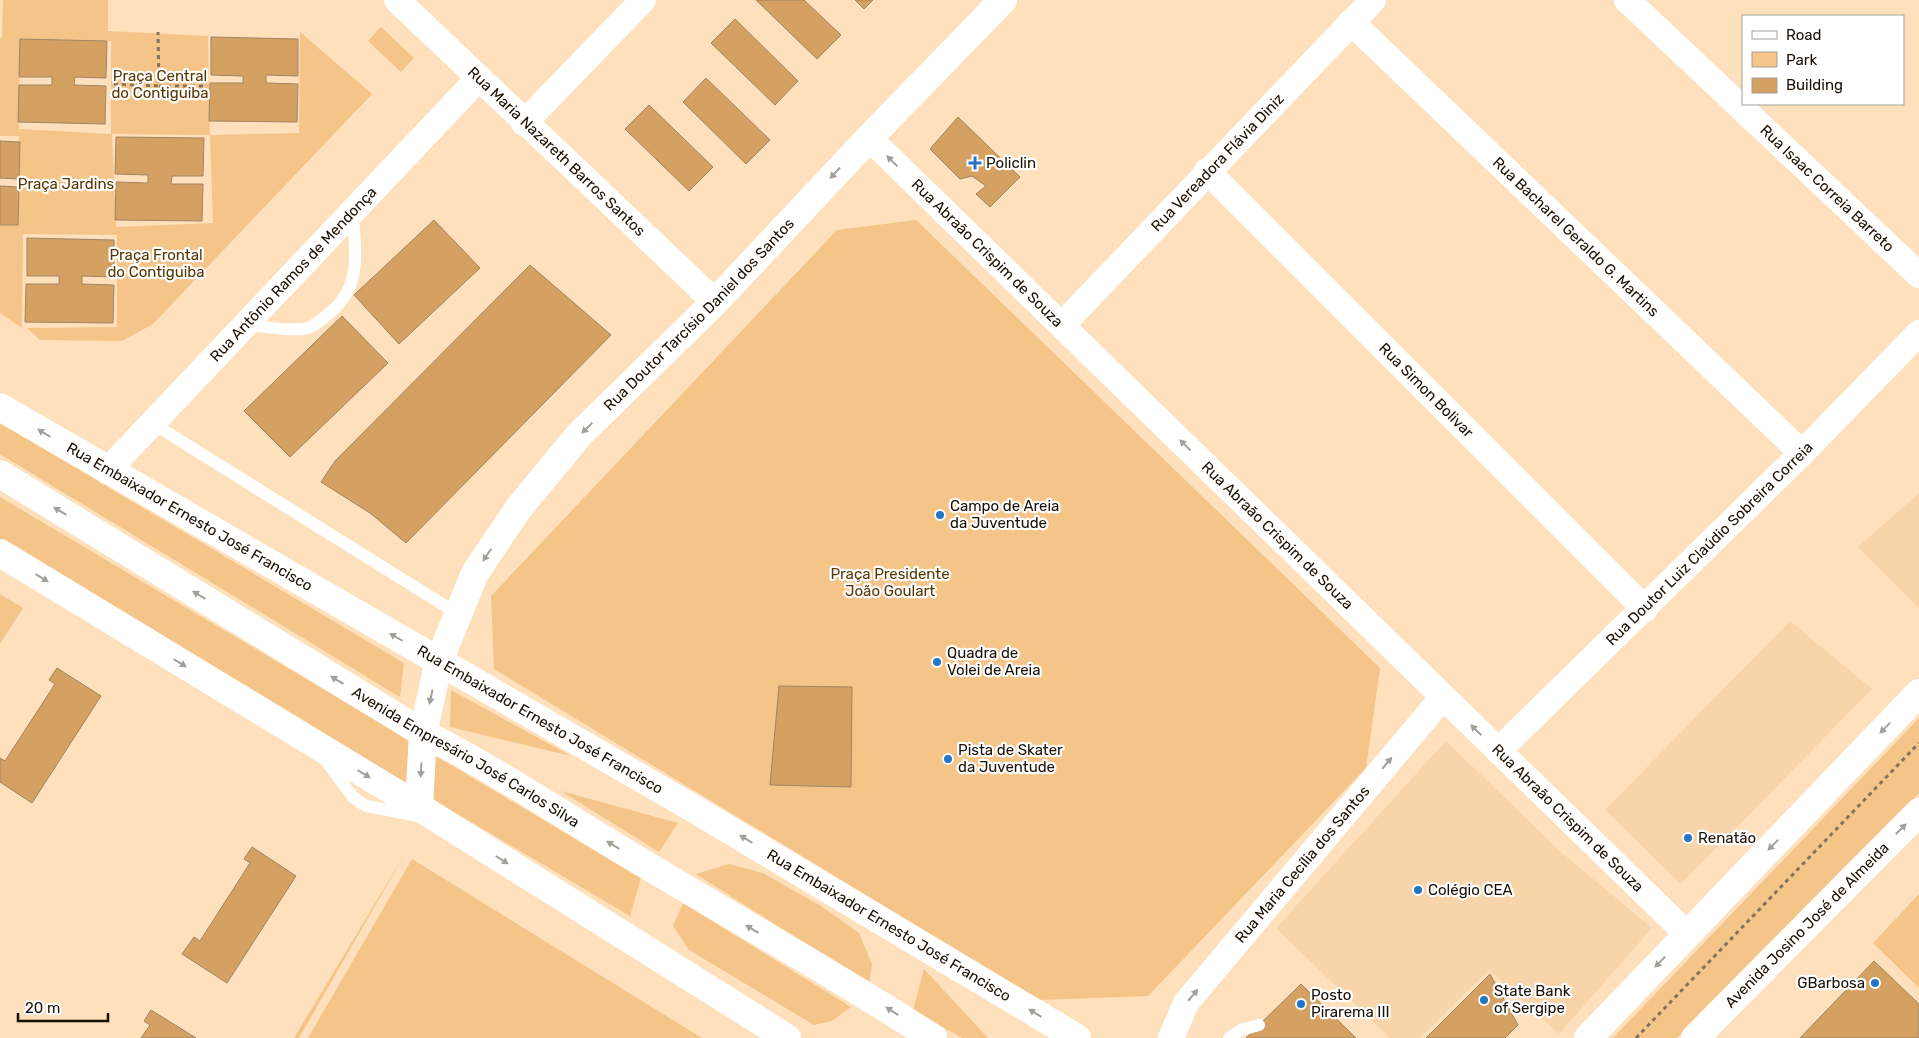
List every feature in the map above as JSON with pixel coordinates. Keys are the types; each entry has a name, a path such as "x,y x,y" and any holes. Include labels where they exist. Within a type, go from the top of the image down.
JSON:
{"main road":[{"name":"Rua Doutor Tarcísio Daniel dos Santos","path":"430,814 424,733 439,661 474,573 518,509 579,435 715,302 868,138 1003,0"},
{"name":"Rua Embaixador Ernesto José Francisco","path":"0,407 704,814 1077,1038"},
{"name":"Avenida Empresário José Carlos Silva","path":"0,474 424,733 471,758 585,829 883,1006 933,1038"},
{"path":"0,553 430,814 787,1038"},
{"path":"1588,1038 1919,693"},
{"name":"Avenida Josino José de Almeida","path":"1695,1038 1919,812"}],"street":[{"name":"Rua Maria Nazareth Barros Santos","path":"397,0 524,123 715,302"},
{"path":"524,123 643,0"},
{"name":"Rua Vereadora Flávia Diniz","path":"1062,325 1207,170 1373,0"},
{"name":"Rua Isaac Correia Barreto","path":"1627,0 1919,275"},
{"name":"Rua Bacharel Geraldo G. Martins","path":"1351,22 1802,453"},
{"name":"Rua Antônio Ramos de Mendonça","path":"107,470 479,78"},
{"name":"Rua Abraão Crispim de Souza","path":"868,138 1687,934"},
{"name":"Rua Simon Bolivar","path":"1207,170 1645,609"},
{"name":"Rua Doutor Luiz Claúdio Sobreira Correia","path":"1498,751 1645,609 1802,453 1919,333"},
{"name":"Rua Maria Cecília dos Santos","path":"1171,1038 1186,1003 1443,697"}],"lane":[{"path":"244,325 304,329 317,323 340,306 353,283 353,211"},
{"path":"152,422 458,614"},
{"path":"312,743 353,797 366,806 430,814"},
{"path":"1230,1038 1241,1030 1260,1025"}],"path":[{"path":"158,32 159,86"},
{"path":"114,84 204,86"},
{"path":"1636,1038 1919,743"}],"shaded area":[{"path":"1919,493 1919,608 1858,547"},
{"path":"1790,621 1872,689 1681,884 1605,810"},
{"name":"Colégio CEA","path":"1446,741 1562,853 1652,928 1559,1034 1489,970 1420,1038 1390,1038 1276,928"}],"green space":[{"path":"3,0 108,0 108,31 208,36 210,135 299,133 300,32 372,94 153,324 122,341 40,340 27,328 117,327 117,235 23,234 22,328 0,313 0,226 18,225 19,136 0,136 0,38 2,37","holes":["20,39 111,41 111,134 19,129","112,134 210,135 213,223 116,227"]},
{"path":"381,27 414,58 401,72 368,41"},
{"name":"Praça Presidente João Goulart","path":"916,220 1380,668 1366,768 1148,996 1039,1000 494,669 491,596 837,230"},
{"path":"0,423 404,663 400,697 0,454"},
{"path":"0,497 641,878 630,916 83,592 0,540"},
{"path":"0,594 23,608 0,644"},
{"path":"451,690 571,756 450,727"},
{"path":"1919,718 1919,793 1896,818 1677,1038 1613,1038"},
{"path":"561,791 678,823 659,852"},
{"path":"406,852 299,1038 294,1038"},
{"path":"412,859 702,1038 308,1038"},
{"path":"729,864 763,873 821,906 859,933 872,964 869,984 696,874"},
{"path":"1919,894 1919,988 1873,943"},
{"path":"683,903 851,1007 832,1021 814,1025 689,950 673,926"},
{"path":"924,969 988,1038 962,1038 913,1010"}],"building":[{"path":"756,0 804,0 841,35 817,59"},
{"path":"855,0 873,0 864,9"},
{"path":"735,19 798,81 775,105 711,43"},
{"path":"211,37 298,39 298,76 266,75 266,83 298,84 297,122 209,121 210,83 243,83 243,76 211,75"},
{"path":"20,39 107,41 106,78 75,77 74,85 106,86 105,124 18,122 19,85 52,85 52,77 19,77"},
{"path":"706,78 770,140 746,164 683,102"},
{"path":"649,105 713,167 689,191 625,129"},
{"name":"Policlin","path":"958,117 1020,177 990,207 976,194 986,186 972,176 960,179 930,149"},
{"path":"116,137 204,138 203,176 172,176 171,184 203,184 202,221 115,220 116,182 148,183 148,175 115,174"},
{"path":"0,141 20,142 19,179 0,178"},
{"path":"0,186 19,187 18,225 0,225"},
{"path":"434,220 480,268 399,344 354,295"},
{"path":"27,238 114,240 114,277 82,276 82,284 114,285 113,323 25,322 26,284 59,284 59,276 27,276"},
{"path":"530,265 611,335 406,543 370,513 321,482 335,461"},
{"path":"342,316 388,363 290,457 244,411"},
{"path":"57,668 101,696 32,803 0,782 0,758 5,761 55,684 49,680"},
{"path":"779,686 852,687 851,787 770,785"},
{"path":"252,847 296,876 227,983 182,954 194,937 200,941 250,863 244,859"},
{"name":"GBarbosa","path":"1874,961 1919,1004 1919,1038 1800,1038"},
{"name":"State Bank of Sergipe","path":"1490,974 1518,1025 1505,1038 1426,1038"},
{"name":"Posto Pirarema III","path":"1301,984 1356,1038 1246,1038 1259,1025"},
{"path":"151,1010 196,1038 141,1038 150,1025 144,1021"}],"place":[{"name":"Policlin","path":"975,163"},
{"name":"Campo de Areia da Juventude","path":"940,515"},
{"name":"Quadra de Volei de Areia","path":"937,662"},
{"name":"Pista de Skater da Juventude","path":"948,759"},
{"name":"Renatão","path":"1688,838"},
{"name":"Colégio CEA","path":"1418,890"},
{"name":"GBarbosa","path":"1875,983"},
{"name":"State Bank of Sergipe","path":"1484,1000"},
{"name":"Posto Pirarema III","path":"1301,1004"}],"park label":[{"name":"Praça Central do Contiguiba","path":"160,84"},
{"name":"Praça Jardins","path":"66,184"},
{"name":"Praça Frontal do Contiguiba","path":"156,264"}]}
